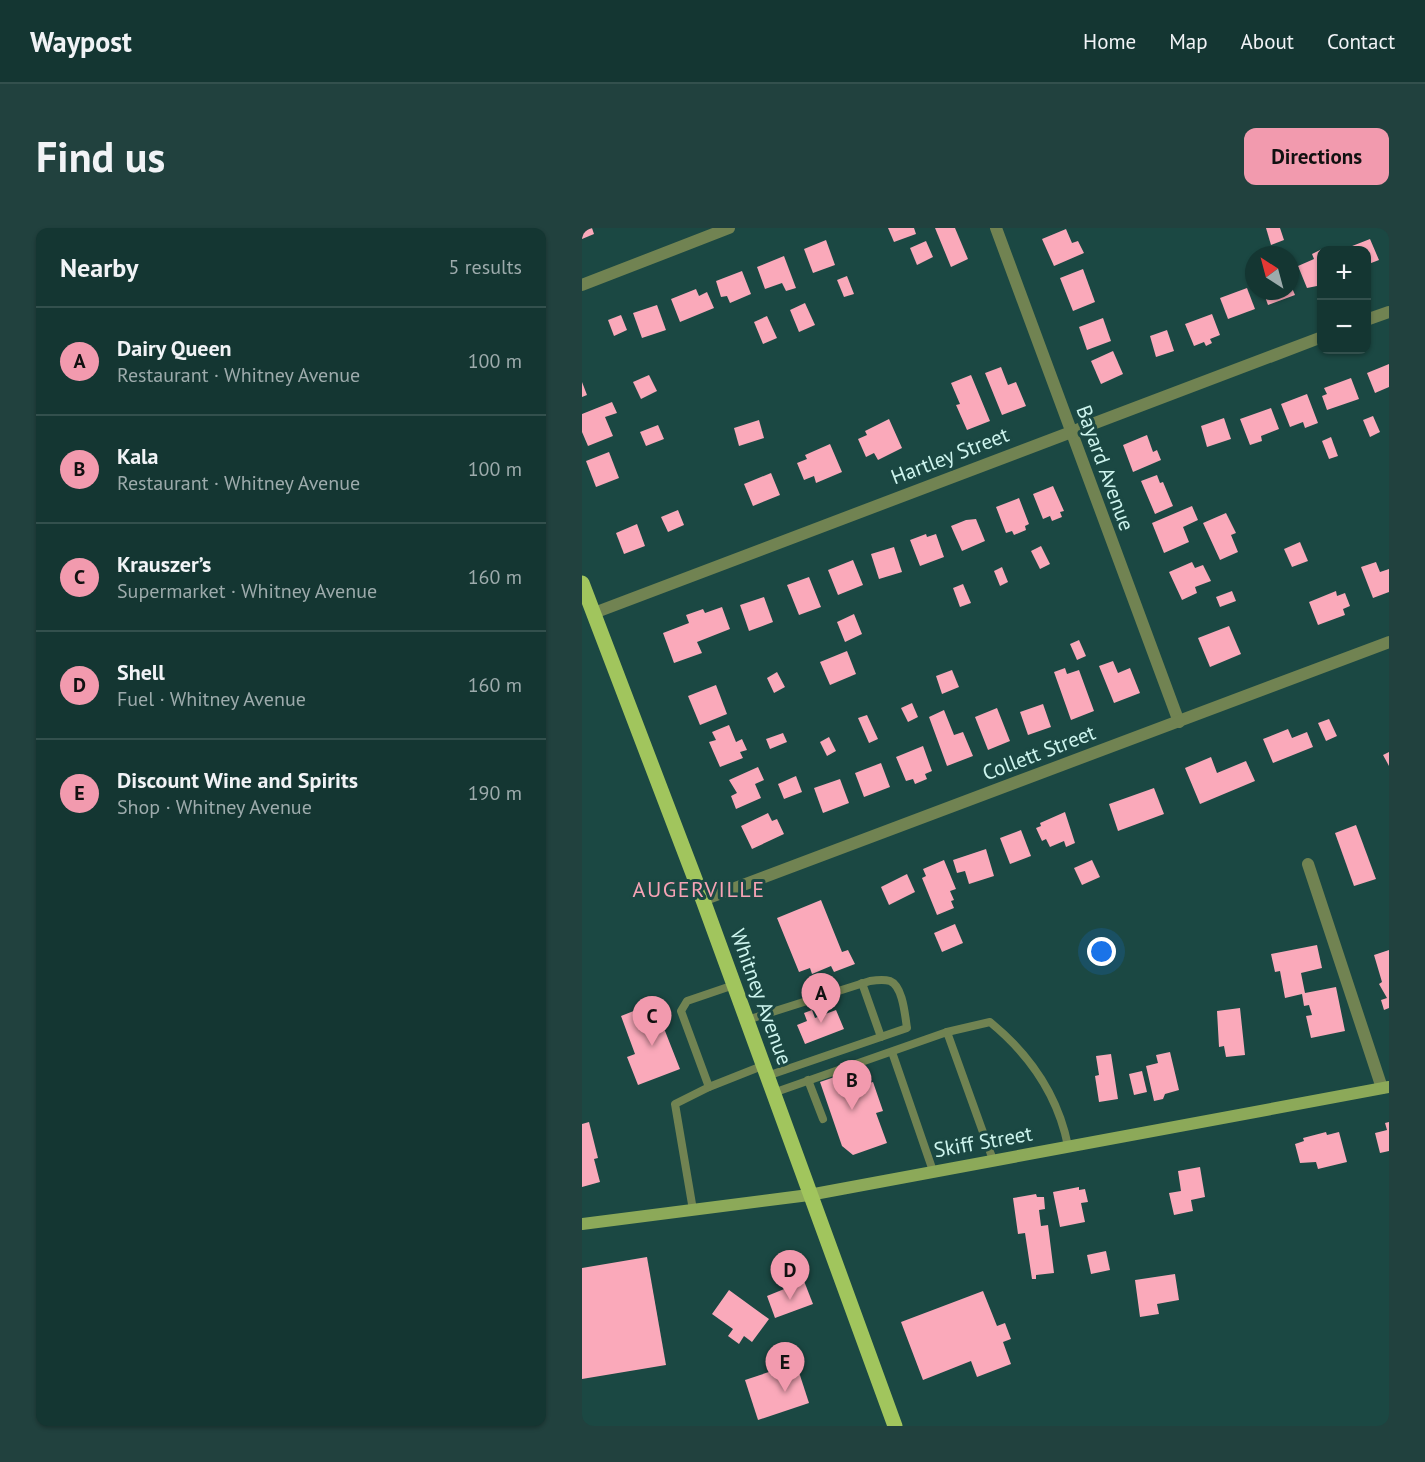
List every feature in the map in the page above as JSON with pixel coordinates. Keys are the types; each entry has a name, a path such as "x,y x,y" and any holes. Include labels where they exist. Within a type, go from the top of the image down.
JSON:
{"main road":[{"name":"Whitney Avenue","path":"582,583 703,900 895,1426"},
{"name":"Skiff Street","path":"582,1224 810,1195 1385,1088"}],"street":[{"path":"582,285 729,228"},
{"name":"Bayard Avenue","path":"996,228 1179,722"},
{"path":"1371,318 1389,312"},
{"name":"Hartley Street","path":"594,613 1317,339"},
{"name":"Collett Street","path":"703,900 1389,642"},
{"path":"1308,864 1385,1088"}],"lane":[{"path":"693,1210 675,1104 709,1087 907,1028 903,1005 894,984 888,980 862,983 747,1020"},
{"path":"862,983 881,1037"},
{"path":"709,1087 682,1007 687,1001 734,985"},
{"path":"773,1093 948,1032 990,1022 1014,1041 1041,1078 1058,1110 1068,1146"},
{"path":"948,1032 993,1160"},
{"path":"892,1052 933,1172"},
{"path":"808,1080 823,1119"}],"building":[{"path":"582,228 592,228 594,234 582,239"},
{"path":"888,228 914,228 916,234 894,242"},
{"path":"935,228 955,228 968,259 951,267"},
{"path":"1266,228 1280,228 1284,240 1271,245"},
{"path":"1066,229 1072,243 1078,241 1084,253 1054,266 1042,239"},
{"path":"1370,239 1379,260 1371,263 1371,246 1352,246"},
{"path":"826,240 835,265 813,273 804,249"},
{"path":"926,241 933,257 917,265 910,248"},
{"path":"1317,252 1317,286 1307,288 1299,266 1314,259 1312,254"},
{"path":"784,256 796,288 786,291 782,283 765,289 757,267"},
{"path":"1083,269 1095,302 1073,311 1060,278"},
{"path":"742,271 751,294 730,303 727,296 721,297 716,281"},
{"path":"847,276 854,294 844,297 837,280"},
{"path":"696,289 699,296 707,292 714,308 680,322 671,299"},
{"path":"1245,289 1245,300 1252,300 1255,309 1228,319 1220,298"},
{"path":"1266,300 1282,300 1268,305"},
{"path":"805,303 815,325 799,332 790,310"},
{"path":"657,305 666,330 642,338 633,313"},
{"path":"1212,314 1220,335 1210,339 1212,343 1206,346 1204,342 1194,346 1185,324"},
{"path":"621,315 627,330 614,336 608,320"},
{"path":"767,316 777,338 763,344 754,322"},
{"path":"1103,318 1111,341 1087,350 1079,327"},
{"path":"1167,330 1174,351 1156,357 1150,336"},
{"path":"1113,351 1123,374 1101,384 1091,361"},
{"path":"1389,364 1389,387 1375,393 1367,373"},
{"path":"1001,367 1008,385 1016,382 1026,406 1002,415 985,373"},
{"path":"649,375 657,391 641,399 633,382"},
{"path":"971,375 990,421 967,430 956,405 960,404 951,383"},
{"path":"1351,378 1359,399 1327,410 1322,396 1327,394 1324,388"},
{"path":"582,382 587,395 582,397"},
{"path":"1307,394 1318,423 1305,428 1303,422 1290,427 1281,404"},
{"path":"612,402 617,413 605,417 613,436 588,446 582,432 582,414"},
{"path":"1271,408 1279,429 1261,436 1262,441 1250,445 1240,419"},
{"path":"1373,416 1380,432 1370,437 1363,420"},
{"path":"1224,418 1231,439 1207,447 1201,426"},
{"path":"889,419 902,448 878,460 874,453 866,457 858,439 867,435 865,431"},
{"path":"759,420 764,438 739,446 734,428"},
{"path":"658,425 664,439 646,446 640,432"},
{"path":"1147,435 1153,452 1157,450 1161,460 1133,472 1123,445"},
{"path":"1331,437 1338,456 1329,459 1322,441"},
{"path":"830,444 842,472 816,483 814,476 804,480 797,463 807,459 805,455"},
{"path":"609,452 619,478 596,487 586,461"},
{"path":"771,473 780,495 753,506 744,484"},
{"path":"1157,475 1160,483 1163,482 1173,506 1155,514 1141,481"},
{"path":"1053,486 1064,511 1060,512 1062,517 1052,521 1050,516 1043,519 1033,494"},
{"path":"1019,498 1029,524 1025,526 1026,530 1014,535 1012,531 1006,533 996,507"},
{"path":"1192,506 1198,520 1183,527 1189,542 1164,553 1152,523"},
{"path":"678,510 684,525 668,532 661,517"},
{"path":"1226,513 1236,533 1231,535 1238,552 1220,560 1203,523"},
{"path":"976,519 985,541 962,551 951,526"},
{"path":"637,524 645,546 624,554 616,533"},
{"path":"926,534 927,537 936,534 944,557 920,566 910,540"},
{"path":"1300,542 1308,561 1292,567 1284,549"},
{"path":"1041,546 1050,564 1040,569 1031,551"},
{"path":"894,547 902,572 879,579 871,554"},
{"path":"853,560 863,585 838,595 828,570"},
{"path":"1192,562 1195,568 1203,565 1211,581 1195,587 1197,593 1182,600 1169,572"},
{"path":"1376,562 1380,572 1389,569 1389,592 1373,598 1361,567"},
{"path":"1002,567 1008,582 1000,586 994,571"},
{"path":"809,577 821,607 799,615 787,585"},
{"path":"963,584 971,603 960,607 953,588"},
{"path":"1232,591 1236,601 1220,607 1216,597"},
{"path":"1336,591 1337,596 1345,593 1350,606 1343,609 1345,615 1318,625 1309,602"},
{"path":"764,597 773,622 749,631 740,605"},
{"path":"722,607 730,629 697,642 702,653 674,663 663,633 689,623 686,615 703,609 705,613"},
{"path":"854,614 862,634 845,642 837,622"},
{"path":"1229,626 1241,654 1210,667 1198,638"},
{"path":"1079,640 1086,656 1077,660 1070,644"},
{"path":"847,651 856,674 830,685 820,662"},
{"path":"1113,661 1118,673 1130,668 1140,693 1114,703 1099,666"},
{"path":"1065,668 1067,674 1079,670 1094,711 1071,720 1054,672"},
{"path":"952,670 959,687 942,694 936,676"},
{"path":"777,672 785,687 774,693 767,678"},
{"path":"716,685 727,714 700,725 688,696"},
{"path":"912,703 918,717 908,722 901,708"},
{"path":"1043,704 1051,727 1028,735 1020,712"},
{"path":"997,708 1010,741 988,750 975,717"},
{"path":"944,710 954,735 963,732 973,756 947,766 929,717"},
{"path":"867,715 878,739 869,743 858,718"},
{"path":"1329,719 1337,736 1326,741 1318,723"},
{"path":"729,725 736,742 742,739 747,750 740,752 743,758 720,767 709,742 716,740 712,732"},
{"path":"1288,729 1292,738 1307,732 1313,747 1273,763 1263,739"},
{"path":"783,733 787,742 770,749 766,739"},
{"path":"829,737 836,751 827,756 820,742"},
{"path":"923,746 932,771 925,774 927,779 915,784 913,779 906,781 896,757"},
{"path":"1389,752 1389,766 1383,755"},
{"path":"1211,757 1217,773 1246,761 1255,781 1200,804 1185,768"},
{"path":"881,763 890,787 864,797 855,773"},
{"path":"758,767 764,780 755,784 761,798 736,809 731,796 737,793 729,780"},
{"path":"796,776 802,792 784,799 778,784"},
{"path":"840,779 849,803 823,813 814,788"},
{"path":"1154,788 1164,814 1118,831 1109,804"},
{"path":"1065,812 1075,843 1066,847 1064,841 1050,847 1046,839 1042,841 1036,828 1041,826 1040,823"},
{"path":"768,813 772,821 777,819 784,834 752,849 741,826"},
{"path":"1356,825 1376,879 1354,886 1335,833"},
{"path":"1021,830 1031,856 1010,864 1000,838"},
{"path":"986,849 994,876 969,884 965,871 957,873 953,860"},
{"path":"944,860 956,889 950,891 954,900 951,901 954,908 937,915 922,878 926,876 923,869"},
{"path":"1092,860 1100,877 1082,885 1074,868"},
{"path":"907,874 915,892 889,905 881,887"},
{"path":"821,900 842,952 848,950 855,964 834,972 831,966 812,974 810,968 799,972 777,918"},
{"path":"955,924 963,943 942,952 934,933"},
{"path":"1317,945 1322,968 1301,973 1305,993 1336,987 1345,1031 1311,1038 1306,1016 1312,1015 1309,1005 1304,1006 1302,994 1285,998 1280,971 1275,972 1271,954"},
{"path":"1389,950 1389,1008 1384,1010 1381,1000 1387,998 1379,984 1382,982 1374,955"},
{"path":"654,1003 680,1069 638,1085 627,1057 635,1054 621,1016"},
{"path":"1240,1008 1245,1055 1226,1057 1224,1046 1219,1047 1217,1011"},
{"path":"812,1010 815,1018 836,1010 844,1029 805,1044 797,1025 807,1021 804,1013"},
{"path":"1170,1052 1179,1090 1165,1094 1163,1099 1154,1101 1146,1066 1158,1063 1156,1055"},
{"path":"1111,1054 1118,1099 1099,1102 1095,1076 1099,1075 1096,1056"},
{"path":"861,1068 866,1084 873,1082 883,1111 876,1113 887,1143 853,1155 842,1146 820,1082"},
{"path":"1142,1071 1147,1092 1134,1095 1129,1074"},
{"path":"589,1122 598,1158 594,1159 600,1182 582,1187 582,1124"},
{"path":"1389,1122 1389,1151 1380,1153 1375,1133 1387,1130 1385,1123"},
{"path":"1326,1132 1327,1135 1339,1132 1347,1162 1318,1169 1316,1162 1300,1163 1295,1144 1304,1141 1303,1138"},
{"path":"1200,1167 1205,1197 1191,1200 1193,1211 1174,1215 1169,1193 1181,1191 1178,1171"},
{"path":"1079,1187 1079,1190 1085,1189 1088,1202 1081,1203 1085,1222 1060,1227 1053,1192"},
{"path":"1036,1194 1037,1197 1044,1197 1045,1209 1039,1210 1041,1226 1048,1225 1054,1273 1036,1275 1036,1279 1032,1279 1025,1233 1018,1234 1013,1198"},
{"path":"1106,1251 1110,1270 1091,1274 1087,1255"},
{"path":"647,1257 666,1365 582,1379 582,1268"},
{"path":"1175,1274 1179,1300 1157,1304 1159,1314 1140,1317 1135,1280"},
{"path":"804,1281 813,1304 775,1318 767,1296"},
{"path":"729,1290 769,1319 752,1342 744,1336 739,1344 728,1336 733,1329 712,1314"},
{"path":"983,1291 997,1326 1005,1323 1011,1339 1003,1342 1011,1364 977,1377 971,1361 923,1380 901,1322"},
{"path":"796,1363 809,1403 758,1420 745,1380"}],"place":[{"name":"Dairy Queen","path":"821,1023"},
{"name":"Krauszer’s","path":"652,1046"},
{"name":"Kala","path":"852,1110"},
{"name":"Shell","path":"790,1300"},
{"name":"Discount Wine and Spirits","path":"785,1392"}],"district":[{"name":"AUGERVILLE","path":"699,889"}]}
